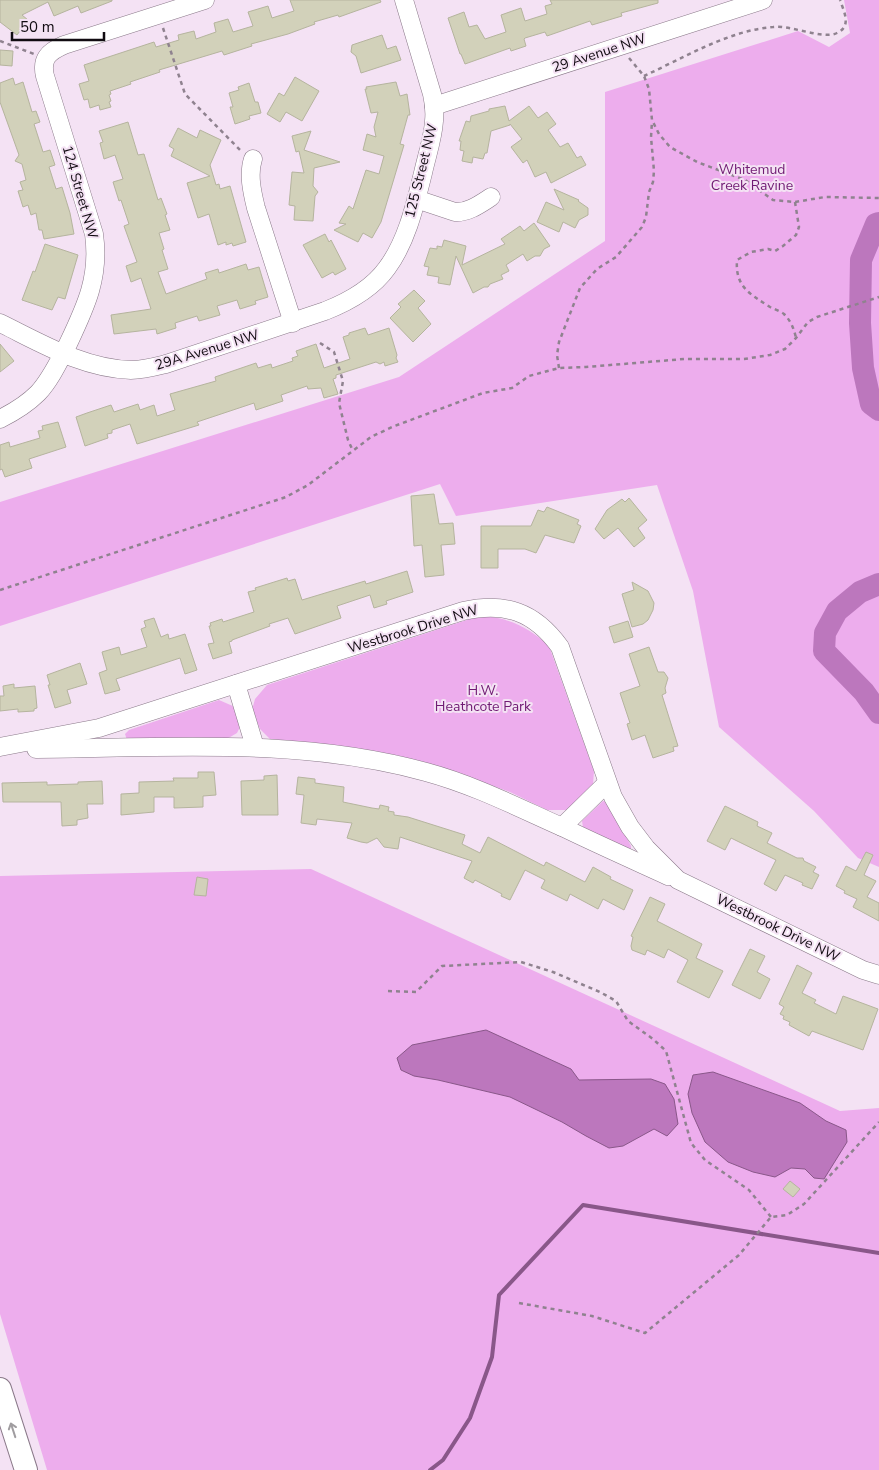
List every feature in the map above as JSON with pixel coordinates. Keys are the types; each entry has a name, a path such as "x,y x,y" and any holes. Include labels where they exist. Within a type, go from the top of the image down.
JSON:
{"main road":[{"path":"0,1390 26,1470"}],"street":[{"name":"125 Street NW","path":"378,278 387,268 400,246 416,199 432,134 434,106 430,82 404,0"},
{"name":"29 Avenue NW","path":"434,106 763,0"},
{"path":"45,58 49,53 64,45 199,1"},
{"name":"124 Street NW","path":"0,419 18,409 36,395 49,378 90,296 96,262 96,245 91,221 45,76 43,64 45,58"},
{"path":"253,161 252,183 256,208 293,323"},
{"path":"416,199 455,212 466,212 491,198"},
{"name":"29A Avenue NW","path":"0,323 63,353 101,366 132,370 166,364 293,323 346,302 378,278"},
{"name":"Westbrook Drive NW","path":"0,748 99,728 463,611 492,606 503,608 525,615 545,628 560,647 607,783 620,811 638,838 678,880"},
{"path":"236,684 255,747"},
{"name":"Westbrook Drive NW","path":"0,748 255,747 295,749 365,758 427,772 485,792 678,880 864,970 879,975"},
{"path":"562,827 607,783"}],"path":[{"path":"644,76 707,47 756,30 774,27 794,28 831,36 844,29 846,24 840,0"},
{"path":"159,14 185,94 253,161"},
{"path":"0,41 45,58"},
{"path":"559,368 557,355 559,342 580,288 597,269 616,257 642,227 646,217 649,192 653,182 652,120 648,89 644,76 617,47"},
{"path":"652,120 658,134 670,147 697,162 745,180 773,200 795,202 825,198 879,198"},
{"path":"795,202 799,227 796,235 775,251 763,250 746,254 737,260 736,270 742,287 783,314 791,323 796,338"},
{"path":"0,590 286,497 308,485 371,438 392,427 483,393 512,388 529,376 559,368 684,359 758,358 778,352 796,338 808,322 818,317 879,298"},
{"path":"320,343 334,352 343,381 339,403 348,440 353,450"},
{"path":"388,991 416,992 442,966 490,962 520,962 553,972 616,1001 628,1021 666,1051 691,1143 705,1160 749,1190 771,1216"},
{"path":"519,1303 592,1316 645,1333 739,1255 771,1216 787,1215 804,1204 879,1122"}],"green space":[{"name":"Whitemud Creek Ravine","path":"844,0 879,0 879,867 858,858 814,811 719,727 693,591 657,485 456,516 440,484 0,626 0,502 399,377 605,241 605,92 798,31 829,47 850,33"},
{"name":"H.W. Heathcote Park","path":"479,616 499,618 517,624 549,646 594,771 593,785 569,810 547,810 510,792 460,774 400,756 317,743 270,739 260,729 252,710 255,699 267,685"},
{"path":"219,700 235,707 241,725 237,733 225,740 127,740 125,734 129,730"},
{"path":"603,801 608,802 631,849 621,847 583,827 582,821"},
{"path":"311,869 840,1111 879,1108 879,1470 47,1470 0,1314 0,876"}],"shaded area":[{"path":"486,1030 571,1069 579,1080 651,1079 665,1084 674,1099 678,1124 667,1136 654,1129 623,1146 609,1148 562,1122 510,1097 414,1076 401,1070 397,1058 412,1045"},
{"path":"713,1072 800,1103 826,1121 846,1130 847,1142 824,1179 814,1178 805,1169 791,1168 775,1177 753,1172 728,1162 705,1142 692,1113 688,1094 693,1075"}],"building":[{"path":"0,0 112,1 81,13 78,6 54,16 48,2 22,15 28,20 17,35 0,22"},
{"path":"290,0 380,0 381,2 339,17 338,15 314,22 315,24 288,34 251,44 252,46 224,55 222,51 159,70 160,72 110,91 111,101 109,102 111,107 100,110 99,105 90,108 88,99 84,100 79,84 89,81 84,65 154,42 156,47 179,40 178,35 194,31 196,39 216,32 214,23 228,19 233,32 253,26 248,12 268,6 272,18 294,11"},
{"path":"550,0 658,0 658,3 621,13 622,16 592,25 590,21 547,36 545,32 525,38 526,46 511,51 510,48 465,64 448,18 464,12 469,27 477,25 485,39 506,32 501,15 521,8 525,21 547,14 545,6 552,4"},
{"path":"382,35 387,49 396,46 401,60 361,73 356,56 351,52 352,45"},
{"path":"0,50 13,51 12,66 0,65"},
{"path":"295,77 319,91 302,121 286,112 280,122 267,114 279,93 284,96"},
{"path":"13,78 15,85 23,82 32,112 36,111 40,122 34,124 43,152 50,150 55,165 49,167 56,189 62,187 74,234 44,239 42,230 39,230 36,213 31,215 28,205 23,207 18,191 23,190 20,182 26,180 22,164 15,161 19,155 0,102 0,83"},
{"path":"396,82 400,96 407,94 410,115 408,115 400,144 404,145 381,222 372,238 363,233 358,242 334,230 346,224 339,223 349,206 353,209 366,170 379,174 384,156 363,150 367,134 376,137 374,127 378,112 371,113 365,89 367,89 366,87"},
{"path":"249,83 261,113 249,116 250,119 235,124 230,107 233,107 229,93 239,90 238,87"},
{"path":"505,106 509,121 529,106 538,118 547,112 556,124 548,130 560,147 568,143 577,158 581,156 586,165 551,183 546,172 535,177 527,160 523,163 511,147 522,139 510,124 491,131 487,153 485,153 483,159 473,157 472,163 462,161 464,151 460,150 461,141 459,141 466,121 470,122 471,116 489,111 489,109"},
{"path":"128,122 138,155 144,154 158,200 161,198 167,214 165,215 170,230 159,233 168,269 158,272 166,294 207,279 205,273 218,269 219,273 246,264 248,270 259,267 268,297 255,301 256,304 240,309 237,300 217,306 220,315 199,321 197,316 175,323 176,328 157,334 156,329 114,334 111,315 151,309 141,278 131,282 126,266 137,262 124,226 129,224 113,182 123,179 115,155 104,159 100,143 103,142 99,131"},
{"path":"178,128 197,138 200,130 221,140 210,165 216,185 219,184 220,189 230,186 246,242 233,246 232,243 226,245 226,242 218,245 209,214 198,218 187,183 210,176 171,156 174,149 169,146"},
{"path":"311,131 304,150 340,162 314,168 313,186 318,192 315,196 313,221 294,220 295,206 289,205 292,172 304,173 299,151 296,152 292,136"},
{"path":"554,189 579,200 588,208 588,215 579,220 575,228 563,222 559,232 537,222 546,202 564,210"},
{"path":"534,223 550,246 544,249 540,256 535,256 527,261 523,254 506,265 509,271 501,275 503,279 490,284 488,287 473,293 456,256 450,285 438,283 439,277 427,275 429,267 424,266 430,248 437,249 437,246 442,247 444,240 466,246 462,265 505,244 501,239 520,226 524,231"},
{"path":"325,234 329,242 331,240 346,269 335,275 333,272 322,278 303,245"},
{"path":"45,244 78,255 65,299 58,297 52,310 22,300"},
{"path":"414,290 425,301 418,308 431,324 413,342 390,318 401,307 398,304"},
{"path":"365,328 368,335 389,328 398,362 385,366 384,362 380,364 376,362 336,375 336,378 333,379 338,394 324,398 321,388 308,389 307,386 281,395 283,401 256,410 254,403 197,422 199,425 137,444 130,424 112,430 112,433 107,434 108,438 85,446 76,417 111,405 114,412 138,404 140,410 154,405 157,416 175,410 170,394 216,381 215,377 256,363 258,368 271,364 272,368 293,361 292,358 298,356 296,351 316,344 324,368 350,359 343,337"},
{"path":"0,344 14,361 0,372"},
{"path":"58,422 66,447 29,459 32,468 5,477 2,469 0,470 0,445 9,442 10,447 40,438 38,431 43,430 42,426"},
{"path":"434,494 439,524 453,523 455,544 441,545 444,575 425,577 422,545 414,546 411,496"},
{"path":"629,498 647,520 638,528 645,538 634,547 618,528 604,539 595,529 607,510 622,499 625,502"},
{"path":"547,507 579,520 577,524 581,526 574,543 545,535 536,553 525,549 498,549 498,568 481,568 481,526 531,526 538,510 544,512"},
{"path":"407,571 413,592 386,601 387,604 374,608 370,595 337,606 341,618 295,634 288,618 269,624 270,626 232,640 229,642 232,653 213,659 208,644 214,643 209,626 211,626 210,623 222,619 223,622 254,612 248,592 256,590 255,588 287,578 288,581 295,579 302,600 365,581 366,584"},
{"path":"632,582 648,591 654,603 648,620 643,624 632,627 622,594 634,590"},
{"path":"154,618 161,637 168,634 169,639 185,634 197,670 185,674 180,658 116,679 120,690 105,694 99,673 107,670 102,652 119,647 121,655 147,647 141,629 146,627 144,621"},
{"path":"628,621 633,637 614,643 609,627"},
{"path":"649,647 658,672 664,672 668,678 665,688 666,693 662,695 678,746 673,747 674,751 653,758 645,735 632,740 627,724 630,723 620,693 640,686 629,654"},
{"path":"80,663 87,684 67,690 71,703 55,708 47,675"},
{"path":"14,684 14,688 35,686 37,708 34,711 18,712 18,709 0,711 0,696 4,696 3,686"},
{"path":"198,772 214,772 216,795 203,796 203,807 174,808 174,797 154,797 154,812 121,815 121,794 139,793 139,782 174,781 173,778 198,778"},
{"path":"277,775 278,815 242,815 241,781 264,780 264,776"},
{"path":"298,777 315,779 315,783 344,787 343,802 379,809 380,805 389,807 388,811 394,812 394,815 408,817 465,835 462,844 480,853 488,837 544,866 546,862 585,882 593,867 611,877 610,879 633,890 624,910 603,899 598,909 570,894 567,901 541,888 545,880 525,870 510,900 475,880 473,883 464,878 472,861 400,837 398,849 384,847 377,838 367,843 347,838 352,823 317,819 316,825 301,823 304,795 296,794"},
{"path":"102,781 103,804 87,804 88,818 77,820 77,825 62,826 61,802 3,802 2,783 47,782 47,785"},
{"path":"725,806 758,822 757,826 772,833 767,843 797,858 803,858 804,861 816,867 813,872 819,875 812,889 785,875 776,891 764,884 776,860 731,838 725,850 707,841"},
{"path":"866,852 873,855 864,875 876,881 867,897 879,903 879,921 853,907 857,899 844,893 845,891 836,886 846,866 856,871"},
{"path":"197,877 208,879 206,896 194,895"},
{"path":"650,897 665,904 657,921 702,944 696,958 723,971 709,998 677,982 688,960 668,949 664,958 647,950 645,955 632,950 633,937 631,936"},
{"path":"750,949 765,956 757,972 770,979 760,999 732,985"},
{"path":"797,965 812,973 802,993 816,1000 814,1003 836,1014 843,996 878,1009 863,1050 812,1031 809,1036 789,1025 790,1022 783,1019 784,1016 780,1014 784,1007 779,1004"},
{"path":"790,1181 800,1189 793,1197 783,1189"}],"waterway":[{"path":"879,223 876,224 861,260 860,323 863,368 871,404 879,410"},
{"path":"879,584 860,592 837,611 825,633 824,651 864,692 879,713"},
{"path":"430,1470 443,1460 470,1418 492,1357 499,1295 583,1205 879,1253"}]}
